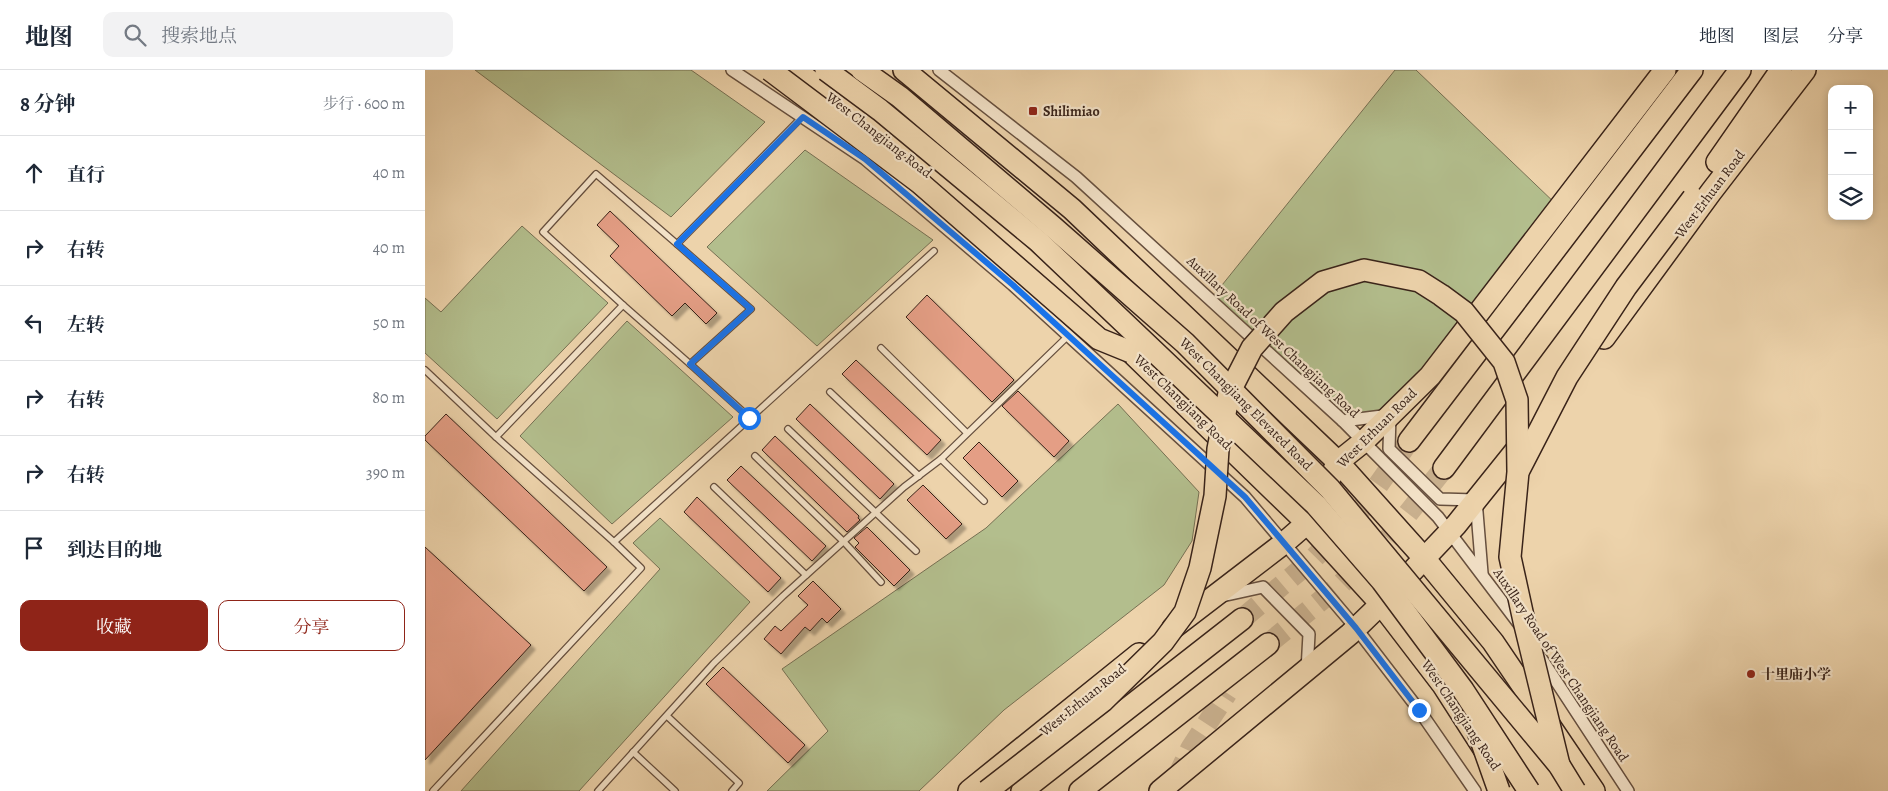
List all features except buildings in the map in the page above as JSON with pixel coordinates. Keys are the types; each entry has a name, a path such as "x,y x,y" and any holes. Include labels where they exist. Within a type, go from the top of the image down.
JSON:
{"highway":[{"path":"770,70 920,183 1099,338 1131,352"},
{"name":"West Changjiang Road","path":"795,70 863,120 1031,258 1307,523 1381,604 1443,685 1511,791"},
{"name":"West Changjiang Elevated Road","path":"826,70 880,110 1037,241 1316,505 1382,581 1463,690 1529,791"},
{"name":"West Changjiang Elevated Road","path":"862,70 907,103 1053,227 1185,343 1330,489 1559,766 1575,791"},
{"path":"904,70 1072,210 1338,462 1424,558 1493,642 1594,791"},
{"path":"924,70 1073,194 1163,296"},
{"name":"West Erhuan Road","path":"969,791 1307,523 1338,462 1363,442 1430,376 1665,70"},
{"name":"West Erhuan Road","path":"1409,441 1693,70"},
{"path":"1444,468 1740,70"},
{"path":"1518,472 1567,377 1626,287 1693,198 1781,70"},
{"name":"West Erhuan Road","path":"1160,791 1356,628 1449,532 1585,362 1711,192 1805,70"},
{"path":"987,791 1103,701 1163,642 1185,612 1199,568 1215,496 1218,449 1229,393 1252,348 1284,312 1323,282 1365,270 1419,281 1441,295 1463,312 1504,362 1517,400 1518,472 1510,557 1559,766"},
{"path":"1022,791 1242,619"},
{"path":"1080,791 1268,644"},
{"path":"1227,693 1251,657"},
{"path":"1463,690 1499,791"}],"street":[{"path":"732,70 865,159 1013,285 1245,497 1356,628 1419,710 1475,791"},
{"name":"Auxillary Road of West Changjiang Road","path":"939,70 1076,177 1343,422 1438,517 1509,610 1628,791"},
{"path":"1343,422 1390,415 1389,449 1440,499 1476,500 1481,574"},
{"path":"1213,597 1263,587 1309,634 1307,670"}],"lane":[{"path":"677,244 803,117"},
{"path":"690,364 751,309 596,174 543,232 749,418"},
{"path":"614,542 934,251"},
{"path":"496,437 623,306"},
{"path":"598,791 715,663 806,575 941,459 1068,336"},
{"path":"881,348 967,433"},
{"path":"425,370 641,568 433,791"},
{"path":"831,392 919,476"},
{"path":"788,429 916,551"},
{"path":"755,456 844,542 881,582"},
{"path":"941,459 984,501"},
{"path":"713,487 806,575"},
{"path":"667,716 739,783 732,791"},
{"path":"633,752 675,791"}],"green space":[{"path":"475,70 691,70 765,122 671,217"},
{"path":"1395,70 1416,70 1559,207 1390,415 1343,421 1210,300"},
{"path":"805,150 933,240 817,346 707,247"},
{"path":"522,226 608,303 497,419 425,353 425,298 441,312"},
{"path":"627,321 733,417 612,524 520,436"},
{"path":"1118,404 1199,492 1192,541 1164,585 1004,710 919,791 767,791 828,731 782,669 986,528"},
{"path":"660,518 750,602 579,791 461,791 660,569 633,543"}],"tunnel":[{"path":"1242,619 1313,559 1360,511 1409,441"},
{"path":"1268,644 1340,585 1388,539 1444,468"},
{"path":"1176,780 1191,748 1227,693"}],"place":[{"name":"Shilimiao","path":"1033,111"},
{"name":"十里庙小学","path":"1751,674"}],"route":[{"path":"749,418 690,364 751,309 677,244 803,117 865,159 1013,285 1245,497 1356,628 1419,710"}]}
